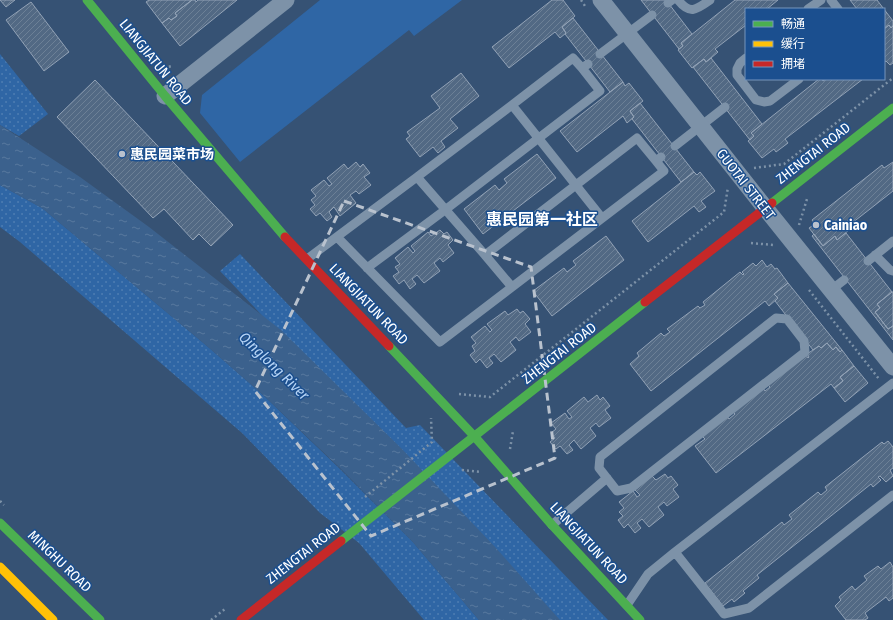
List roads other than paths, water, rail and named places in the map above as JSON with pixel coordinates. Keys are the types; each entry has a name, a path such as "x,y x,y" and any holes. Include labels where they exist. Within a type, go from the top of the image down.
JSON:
{"street":[{"name":"LIANGJIATUN ROAD","path":"88,0 165,96 280,232 475,437 640,620"},
{"path":"165,96 286,0"},
{"name":"GUOTAI STREET","path":"601,0 766,208 837,285 893,366"},
{"name":"ZHENGTAI ROAD","path":"240,620 893,108"},
{"name":"MINGHU ROAD","path":"0,523 100,620"},
{"path":"0,568 53,620"}],"lane":[{"path":"678,0 684,8 692,10 698,9 710,0"},
{"path":"809,8 821,0"},
{"path":"831,0 837,8"},
{"path":"600,54 652,15"},
{"path":"307,259 418,177 573,58 585,66 600,91 446,210 367,268"},
{"path":"745,59 736,69 737,75 744,93 756,100 764,102 770,101 798,80"},
{"path":"512,105 602,218"},
{"path":"675,146 725,108"},
{"path":"337,237 440,342 664,171 658,159 637,138 485,256"},
{"path":"418,177 512,287"},
{"path":"868,261 893,241"},
{"path":"875,255 890,270 893,271"},
{"path":"776,318 787,319 804,341 805,352 631,488 617,491 607,478 599,468 600,457 776,318"},
{"path":"627,605 648,574 890,385"},
{"path":"552,524 607,478"},
{"path":"675,552 724,614 749,608 893,495"}],"water":[{"name":"Qinglong River","path":"0,125 80,177 149,227 281,330 402,449 496,548 560,620 479,620 412,541 341,469 262,394 42,208 0,185"}],"place":[{"name":"惠民园菜市场","path":"122,154"},
{"name":"Cainiao","path":"816,225"}],"district":[{"name":"惠民园第一社区","path":"542,219"}]}
